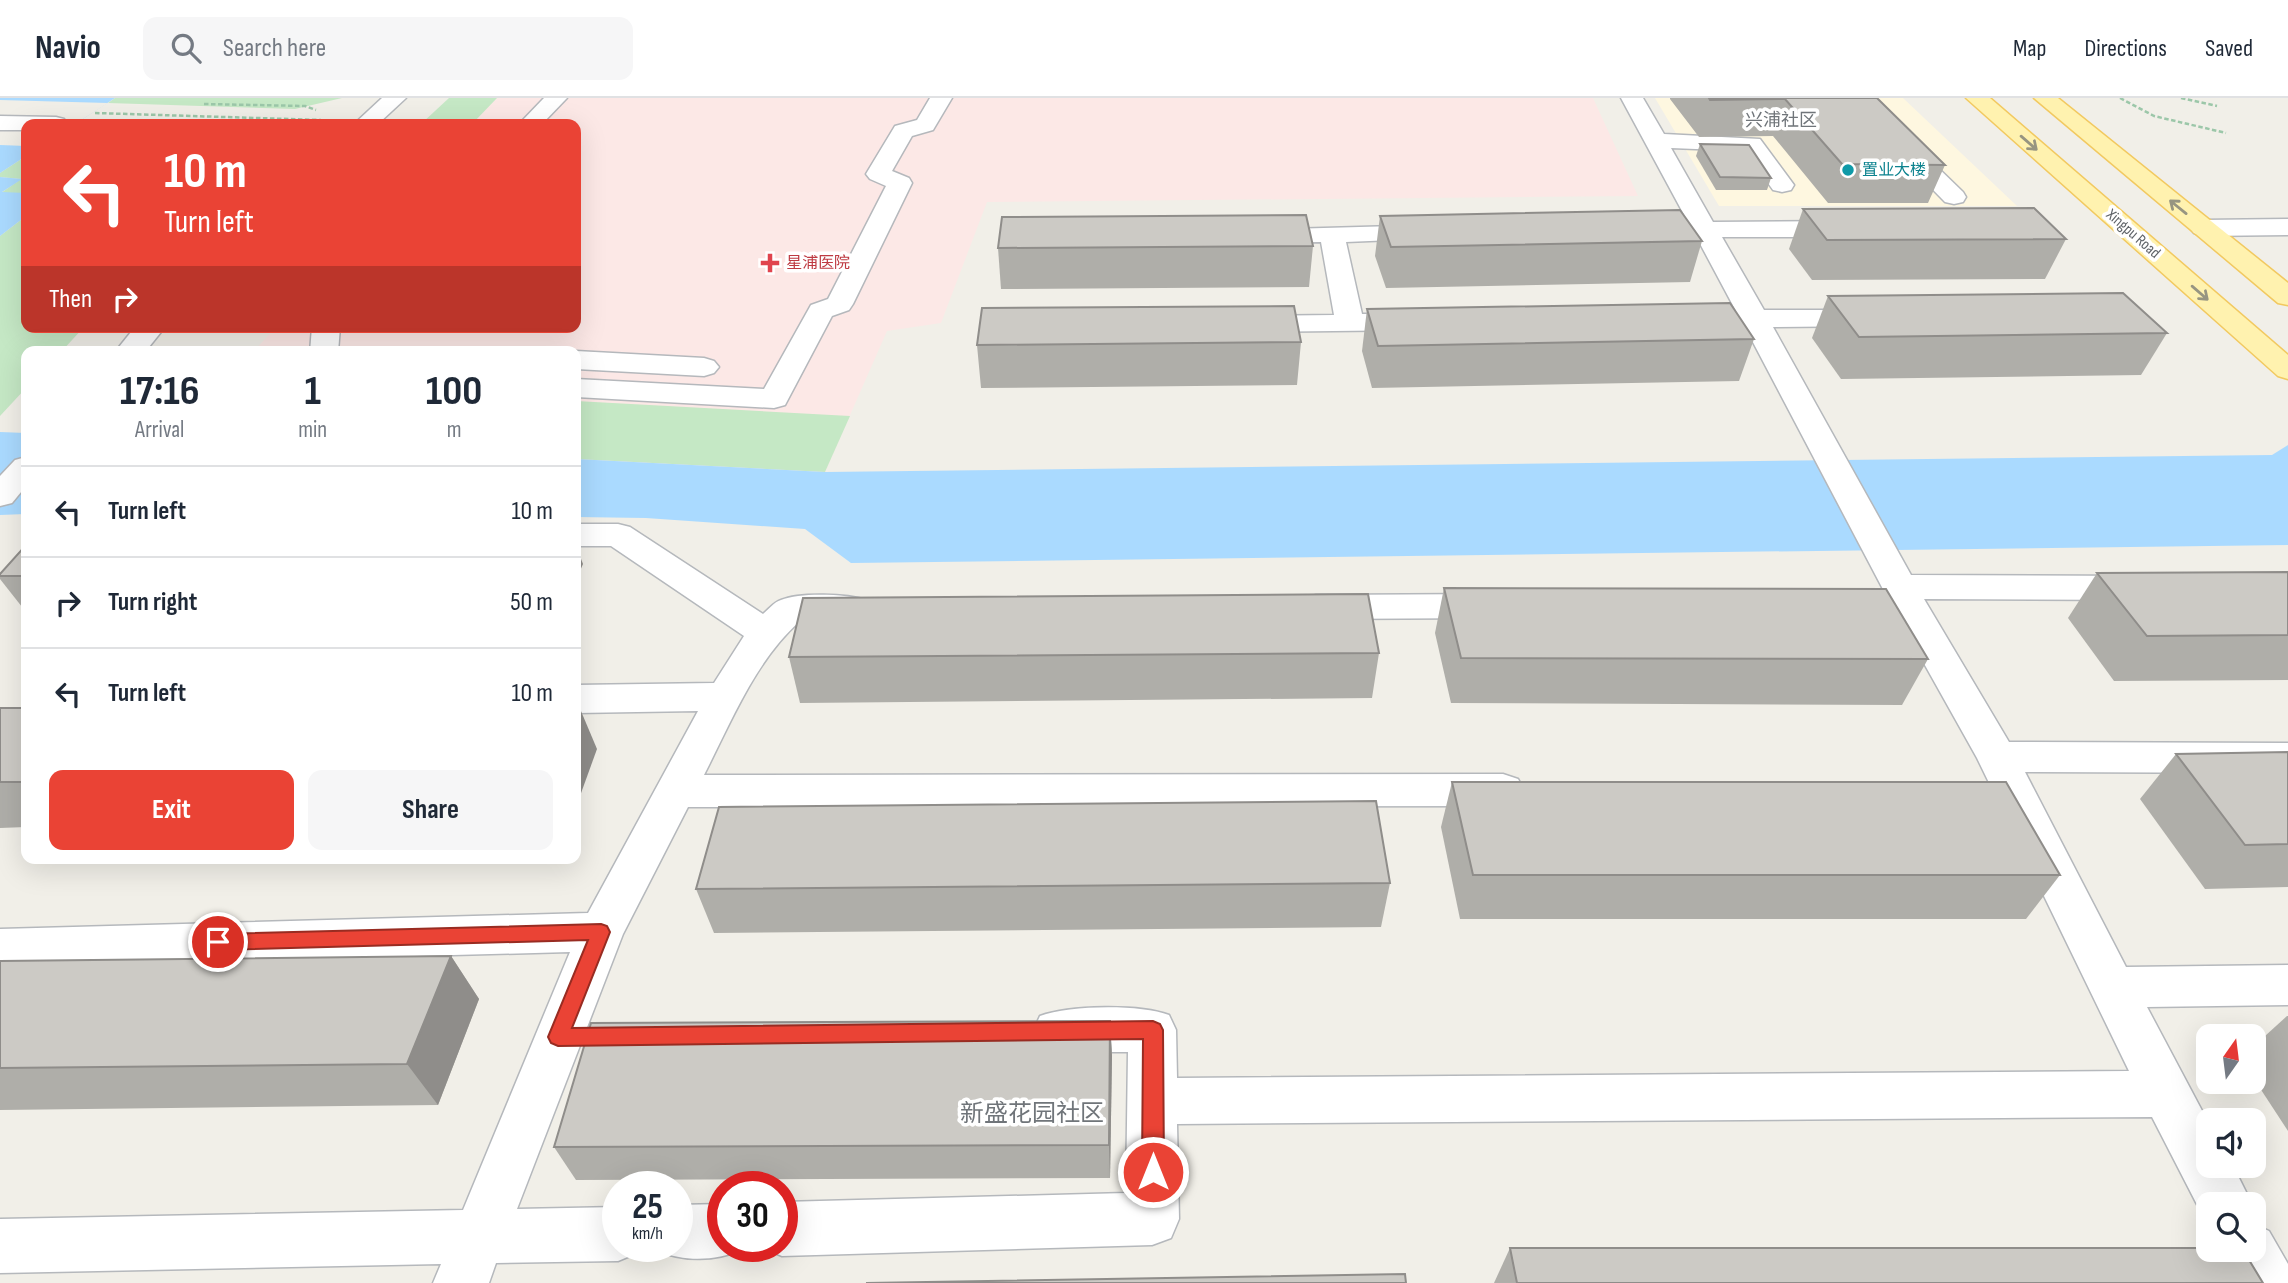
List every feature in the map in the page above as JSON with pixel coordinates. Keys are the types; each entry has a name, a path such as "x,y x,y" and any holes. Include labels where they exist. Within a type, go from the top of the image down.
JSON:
{"main road":[{"name":"Xingpu Road","path":"1977,98 2288,370"},
{"path":"2045,98 2288,297"}],"street":[{"path":"371,119 395,98"},
{"path":"535,119 556,98"},
{"path":"581,388 774,398 821,311 839,304 900,183 878,174 903,131 925,125 941,98"},
{"path":"1632,98 1831,457 1898,583 1993,778 2112,987 2219,1192"},
{"path":"1854,98 1954,197"},
{"path":"0,122 21,123"},
{"path":"1655,141 1752,144 1782,185"},
{"path":"2203,228 2288,227"},
{"path":"1663,230 1867,229"},
{"path":"1235,236 1456,233"},
{"path":"1332,235 1350,323"},
{"path":"1712,319 1902,317"},
{"path":"1217,324 1448,322"},
{"path":"581,360 704,367"},
{"path":"0,496 21,473"},
{"path":"581,535 618,535 765,632"},
{"path":"1811,605 1898,583 2177,588"},
{"path":"1280,607 1532,606"},
{"path":"470,1260 601,932 725,697 765,632 791,609 889,608"},
{"path":"581,699 725,697"},
{"path":"1993,778 2288,758"},
{"path":"675,791 1539,790"},
{"path":"0,948 601,932"},
{"path":"2112,987 2288,985"},
{"path":"798,1229 1152,1219 1153,1030 1014,1032"},
{"path":"558,1037 613,1036"},
{"path":"1153,1101 2166,1094"},
{"path":"0,1246 470,1260 602,1237"},
{"path":"2257,1262 2268,1283"}],"path":[{"path":"2120,98 2154,116 2226,133"},
{"path":"2126,100 2131,98"},
{"path":"2181,98 2217,106"},
{"path":"204,104 305,106 316,110"},
{"path":"92,113 284,119"}],"shaded area":[{"name":"星浦医院","path":"497,98 1593,98 1638,196 987,202 941,323 887,331 825,472 581,459 581,346 259,346 270,333 581,333 581,119 477,119"},
{"path":"1655,98 1903,98 2017,206 1719,206"}],"green space":[{"path":"115,98 342,98 295,109 108,103"},
{"path":"449,98 497,98 477,119 426,119"},
{"path":"21,159 21,179 0,177 0,173"},
{"path":"21,179 21,193 1,193"},
{"path":"21,220 21,333 78,333 67,346 21,346 21,393 0,416 0,236"},
{"path":"581,401 850,416 825,472 581,459"}],"water":[{"path":"0,98 115,98 83,119 21,119 21,159 0,173"},
{"path":"0,177 21,179 2,192 21,193 21,220 0,236"},
{"path":"0,432 21,433 21,514 0,515"},
{"path":"2288,445 2288,545 851,563 805,529 646,518 581,517 581,459 825,472 2272,455"}],"pier":[{"path":"0,100 108,103 83,119 21,119 21,146 0,145"}],"building":[{"path":"1709,98 1877,98 1945,165 1842,164 1785,99"},
{"path":"1700,144 1749,145 1771,178 1720,177"},
{"path":"2034,208 2066,239 1827,240 1803,209"},
{"path":"1680,210 1702,241 1391,247 1380,216"},
{"path":"1306,215 1313,246 998,248 1002,217"},
{"path":"2123,293 2167,333 1859,337 1828,296"},
{"path":"1730,303 1754,339 1378,346 1367,309"},
{"path":"1294,306 1301,342 977,345 982,308"},
{"path":"21,551 21,576 0,574"},
{"path":"2288,572 2288,635 2147,636 2097,573"},
{"path":"1444,588 1886,589 1928,659 1461,658"},
{"path":"1368,594 1379,653 789,657 803,598"},
{"path":"0,708 21,708 21,782 0,782"},
{"path":"2288,752 2288,844 2245,845 2176,754"},
{"path":"1452,782 2006,782 2060,875 1473,875"},
{"path":"1376,801 1390,883 696,889 719,807"},
{"path":"451,956 407,1064 0,1068 0,961"},
{"path":"1110,1021 1109,1145 554,1147 591,1023"},
{"path":"1510,1248 2196,1248 2196,1262 2250,1262 2263,1283 1517,1283"},
{"path":"1405,1274 1406,1283 866,1283"}],"place":[{"name":"置业大楼","path":"1848,170"},
{"name":"星浦医院","path":"770,263"}],"district":[{"name":"兴浦社区","path":"1781,120"},
{"name":"新盛花园社区","path":"1032,1113"}],"route":[{"path":"218,942 601,932 558,1037 1153,1030 1153,1172"}]}
